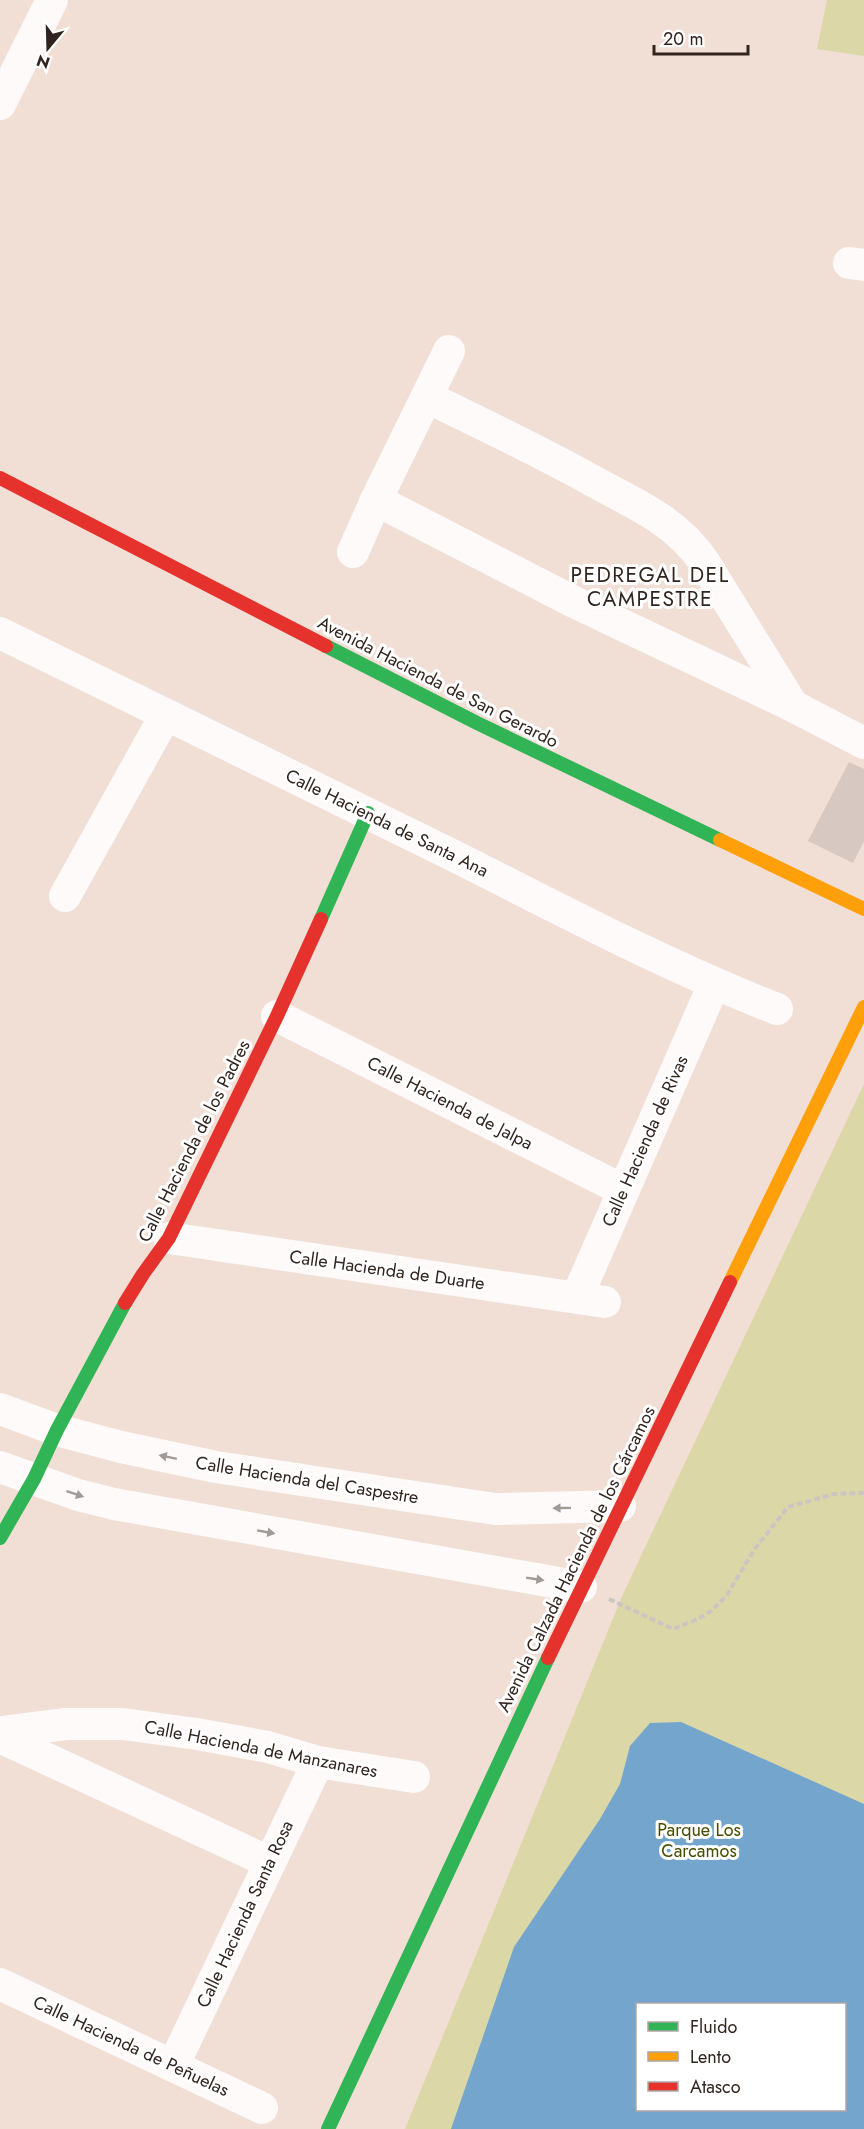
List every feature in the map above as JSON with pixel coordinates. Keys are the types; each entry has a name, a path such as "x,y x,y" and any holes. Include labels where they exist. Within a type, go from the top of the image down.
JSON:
{"street":[{"path":"0,104 52,0"},
{"path":"353,552 376,500 450,351"},
{"path":"427,397 528,445 651,513 681,533 693,545 793,706"},
{"name":"Avenida Hacienda de San Gerardo","path":"0,478 477,723 864,909"},
{"path":"376,500 572,601 793,706 864,743"},
{"name":"Calle Hacienda de Santa Ana","path":"0,633 714,984 777,1009"},
{"path":"65,896 165,716"},
{"name":"Calle Hacienda de los Padres","path":"0,1538 34,1479 113,1324 143,1274 169,1238 277,1016 368,813"},
{"name":"Calle Hacienda de Rivas","path":"591,1300 623,1190 714,984"},
{"name":"Avenida Calzada Hacienda de los Cárcamos","path":"328,2129 581,1587 864,1007"},
{"name":"Calle Hacienda de Jalpa","path":"277,1016 623,1190"},
{"name":"Calle Hacienda de Duarte","path":"169,1238 591,1300"},
{"name":"Calle Hacienda del Caspestre","path":"0,1409 57,1430 121,1447 216,1467 495,1509 620,1506"},
{"path":"0,1467 78,1495 132,1508 581,1587"},
{"name":"Calle Hacienda de Manzanares","path":"0,1734 66,1724 123,1724 197,1734 267,1747 318,1762 414,1777"},
{"path":"0,1734 269,1862"},
{"name":"Calle Hacienda Santa Rosa","path":"173,2066 318,1762"},
{"name":"Calle Hacienda de Peñuelas","path":"0,1984 262,2108"}],"path":[{"path":"581,1587 673,1629 711,1611 728,1595 754,1550 788,1507 834,1494 864,1493"}],"green space":[{"path":"827,0 864,0 864,56 817,49"},
{"name":"Parque Los Carcamos","path":"864,1084 864,2129 405,2129 623,1594"}],"water":[{"path":"681,1722 864,1804 864,2129 451,2129 514,1947 600,1819 620,1784 630,1746 650,1723"}],"building":[{"path":"849,762 864,769 864,841 853,863 808,841"}],"traffic: fast":[{"path":"326,646 477,723 720,840"},
{"path":"321,919 368,813"},
{"path":"0,1538 34,1479 57,1430 125,1303"},
{"path":"328,2129 548,1658"}],"traffic: slow":[{"path":"720,840 864,909"},
{"path":"730,1282 864,1007"}],"traffic: jam":[{"path":"0,478 326,646"},
{"path":"125,1303 169,1238 277,1016 321,919"},
{"path":"548,1658 730,1282"}],"district":[{"name":"PEDREGAL DEL CAMPESTRE","path":"650,587"}]}
